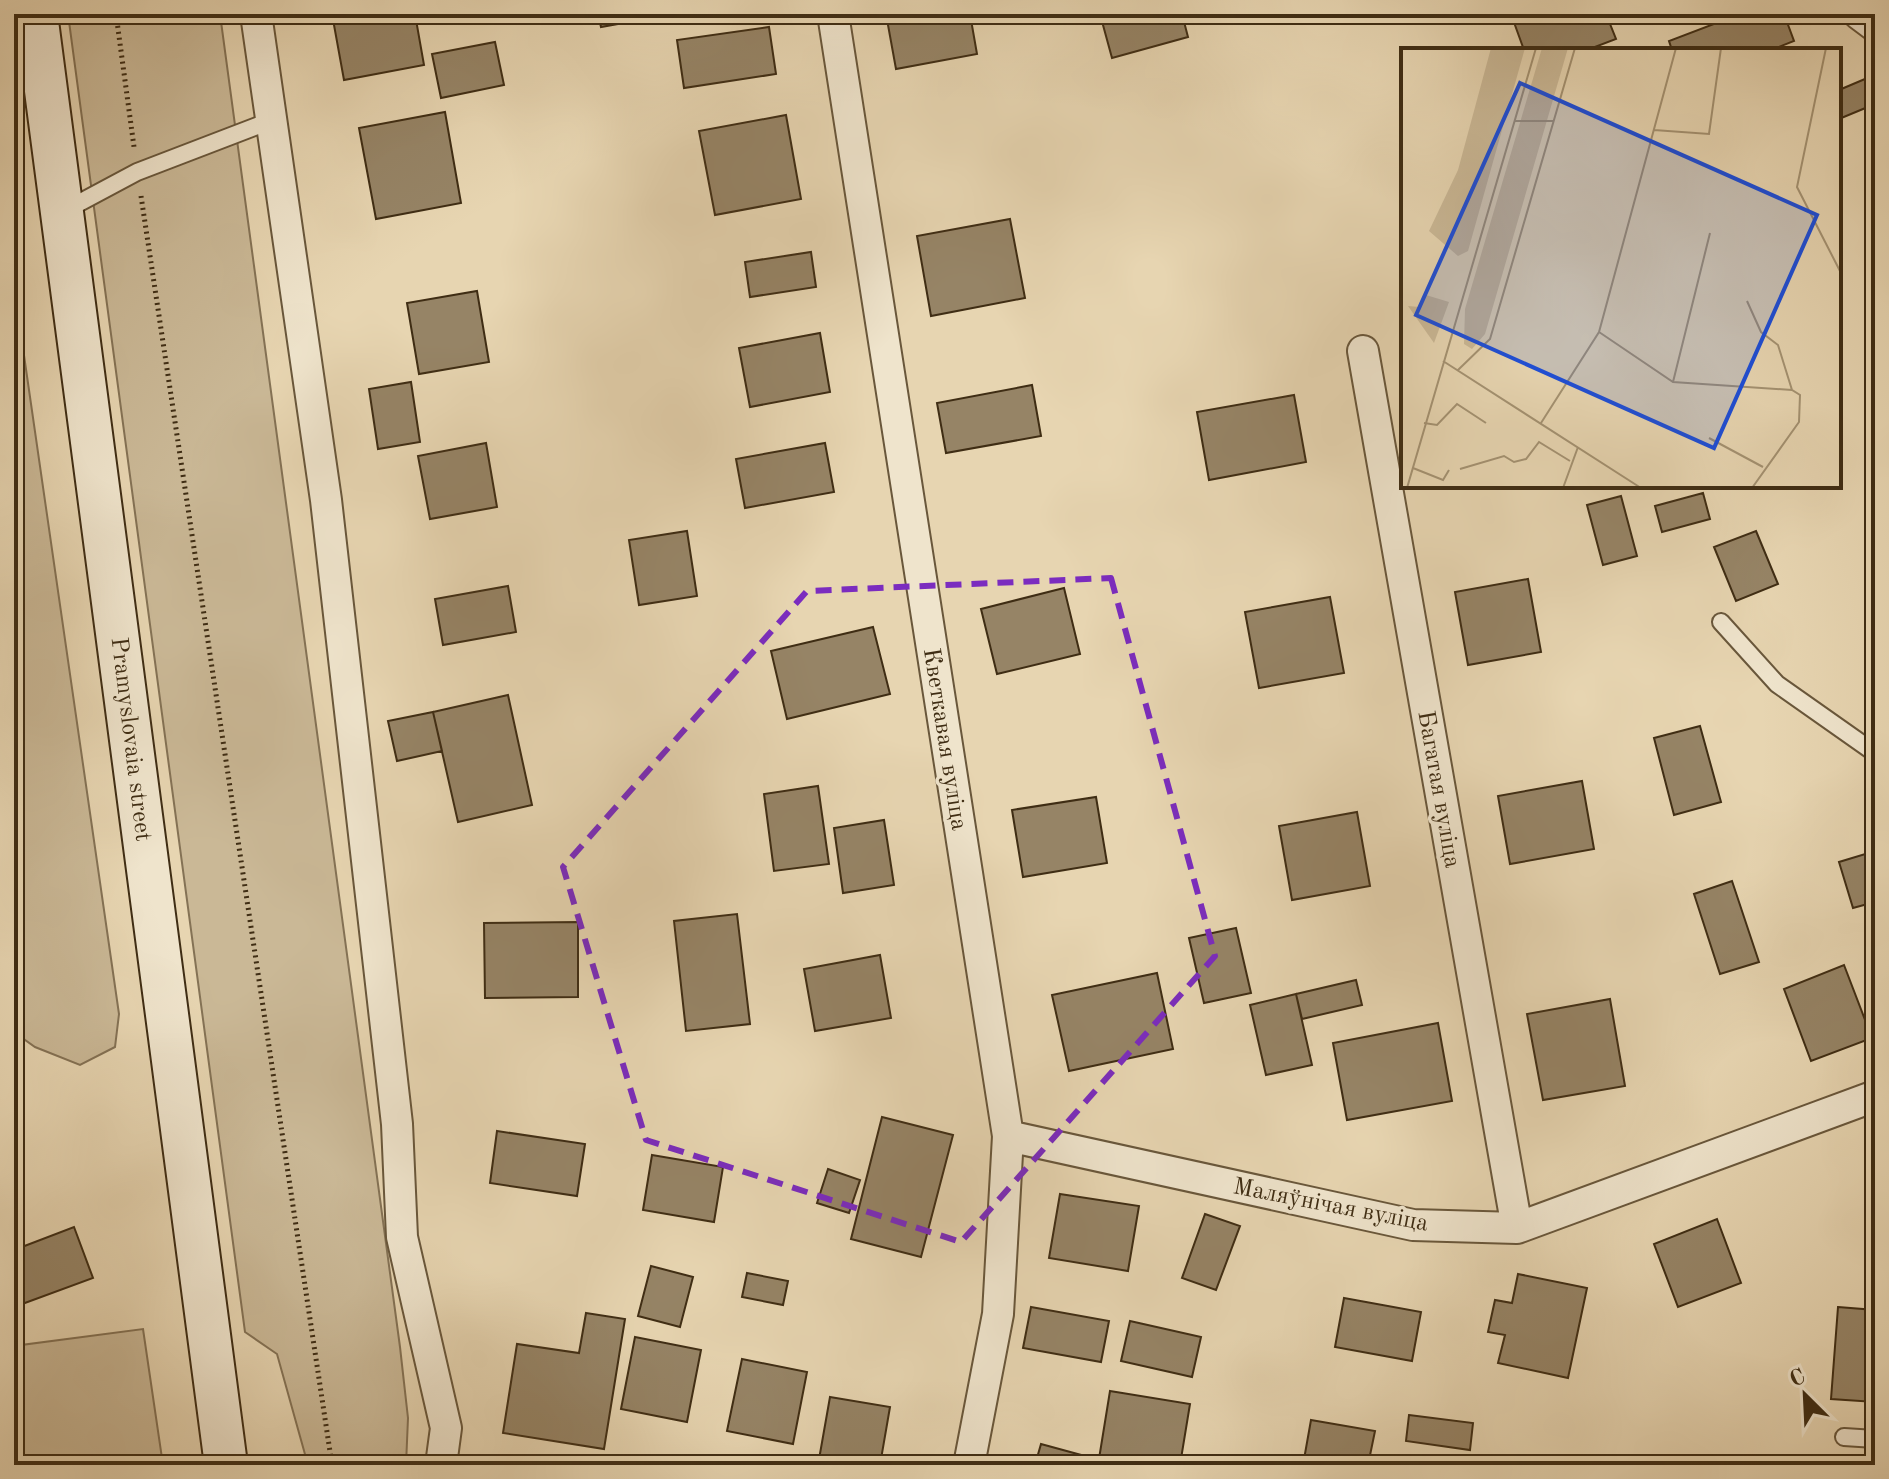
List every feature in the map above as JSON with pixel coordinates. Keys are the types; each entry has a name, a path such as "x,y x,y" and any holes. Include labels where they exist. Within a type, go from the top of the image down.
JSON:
{"main road":[{"name":"Pramyslovaia street","path":"36,14 226,1465"}],"street":[{"path":"256,14 326,500 397,1124 402,1237 446,1428 441,1465"},
{"name":"Кветкавая вуліца","path":"833,14 1008,1136 998,1314 969,1465"},
{"path":"1859,14 1875,26"},
{"name":"Багатая вуліца","path":"1363,351 1517,1228"},
{"name":"Маляўнічая вуліца","path":"1008,1136 1413,1225 1517,1228 1875,1096"}],"lane":[{"path":"64,211 137,172 270,121"},
{"path":"1721,622 1777,684 1875,753"},
{"path":"1844,1437 1875,1439"}],"path":[{"path":"116,14 137,172 332,1465"}],"highlighted area":[{"path":"1111,578 1215,956 961,1242 646,1140 563,867 807,591"}],"shaded area":[{"path":"68,14 220,14 400,1347 408,1418 406,1465 308,1465 277,1354 245,1332"},
{"path":"14,286 119,1014 115,1047 80,1065 35,1047 14,1032"},
{"path":"143,1329 163,1465 14,1465 14,1346"}],"building":[{"path":"332,14 415,14 424,65 344,80"},
{"path":"598,14 673,14 601,27"},
{"path":"886,14 970,14 977,54 896,69"},
{"path":"1100,14 1182,14 1188,37 1112,58"},
{"path":"1511,14 1606,14 1616,39 1592,48 1523,48"},
{"path":"1740,14 1784,14 1794,41 1776,48 1671,48 1669,41"},
{"path":"769,27 776,74 684,88 677,40"},
{"path":"495,42 504,85 441,98 432,54"},
{"path":"1872,76 1875,104 1841,118 1841,89"},
{"path":"445,112 461,203 376,219 359,128"},
{"path":"786,115 801,199 715,215 699,131"},
{"path":"1010,219 1025,298 931,316 917,236"},
{"path":"811,252 816,287 750,297 745,262"},
{"path":"477,291 489,362 419,374 407,303"},
{"path":"820,333 830,392 750,407 739,348"},
{"path":"411,382 420,442 378,449 369,389"},
{"path":"1032,385 1041,436 946,453 937,403"},
{"path":"1294,395 1306,462 1209,480 1197,412"},
{"path":"486,443 497,507 430,519 418,456"},
{"path":"825,443 834,492 745,508 736,459"},
{"path":"1703,493 1710,519 1662,532 1655,506"},
{"path":"1621,496 1637,556 1603,565 1587,505"},
{"path":"687,531 697,596 639,605 629,540"},
{"path":"1756,531 1778,584 1736,601 1714,547"},
{"path":"1528,579 1541,652 1468,665 1455,592"},
{"path":"508,586 516,632 443,645 435,599"},
{"path":"1064,588 1080,654 997,674 981,609"},
{"path":"1330,597 1344,673 1259,688 1245,612"},
{"path":"873,627 890,694 787,719 771,651"},
{"path":"508,695 532,805 458,822 433,712"},
{"path":"433,712 442,751 397,761 388,721"},
{"path":"1700,726 1721,802 1674,815 1654,738"},
{"path":"1582,781 1594,849 1510,864 1498,796"},
{"path":"818,786 829,864 774,871 764,794"},
{"path":"1096,797 1107,863 1023,877 1012,810"},
{"path":"1357,812 1370,886 1292,900 1279,826"},
{"path":"884,820 894,885 843,893 834,828"},
{"path":"1875,851 1875,902 1853,908 1839,862"},
{"path":"1732,881 1759,962 1720,974 1694,894"},
{"path":"737,914 750,1024 686,1031 674,921"},
{"path":"578,922 578,997 485,998 484,923"},
{"path":"1236,928 1251,993 1204,1003 1189,938"},
{"path":"880,955 891,1018 815,1031 804,969"},
{"path":"1844,965 1872,1038 1811,1061 1784,989"},
{"path":"1157,973 1173,1049 1069,1071 1052,995"},
{"path":"1356,980 1362,1005 1302,1019 1296,994"},
{"path":"1296,994 1312,1065 1266,1075 1250,1005"},
{"path":"1610,999 1625,1086 1543,1100 1527,1014"},
{"path":"1438,1023 1452,1101 1347,1120 1333,1043"},
{"path":"882,1117 953,1135 921,1257 851,1239"},
{"path":"497,1131 585,1144 577,1196 490,1183"},
{"path":"14,1151 22,1171 14,1174"},
{"path":"652,1155 723,1167 714,1222 643,1210"},
{"path":"828,1169 860,1180 849,1213 817,1203"},
{"path":"1060,1194 1139,1206 1128,1271 1049,1258"},
{"path":"1205,1214 1240,1226 1216,1290 1182,1278"},
{"path":"1717,1219 1741,1283 1678,1307 1654,1244"},
{"path":"74,1227 93,1278 14,1307 14,1250"},
{"path":"651,1266 693,1277 680,1327 638,1316"},
{"path":"747,1273 788,1281 783,1305 742,1297"},
{"path":"1518,1274 1587,1288 1568,1378 1498,1363 1505,1335 1488,1332 1495,1300 1512,1303"},
{"path":"1344,1298 1421,1312 1412,1361 1335,1347"},
{"path":"1031,1307 1109,1321 1101,1362 1023,1348"},
{"path":"1838,1307 1875,1310 1875,1402 1831,1399"},
{"path":"586,1313 625,1319 604,1449 503,1433 517,1344 579,1353"},
{"path":"1130,1321 1201,1337 1192,1377 1121,1361"},
{"path":"635,1337 701,1350 687,1422 621,1409"},
{"path":"742,1359 807,1372 793,1444 727,1431"},
{"path":"1110,1391 1190,1404 1180,1465 1098,1465"},
{"path":"830,1397 890,1407 880,1465 818,1465"},
{"path":"1409,1415 1473,1423 1470,1450 1406,1441"},
{"path":"1311,1420 1375,1431 1368,1465 1303,1465"},
{"path":"1041,1444 1085,1456 1083,1465 1035,1465"}]}
